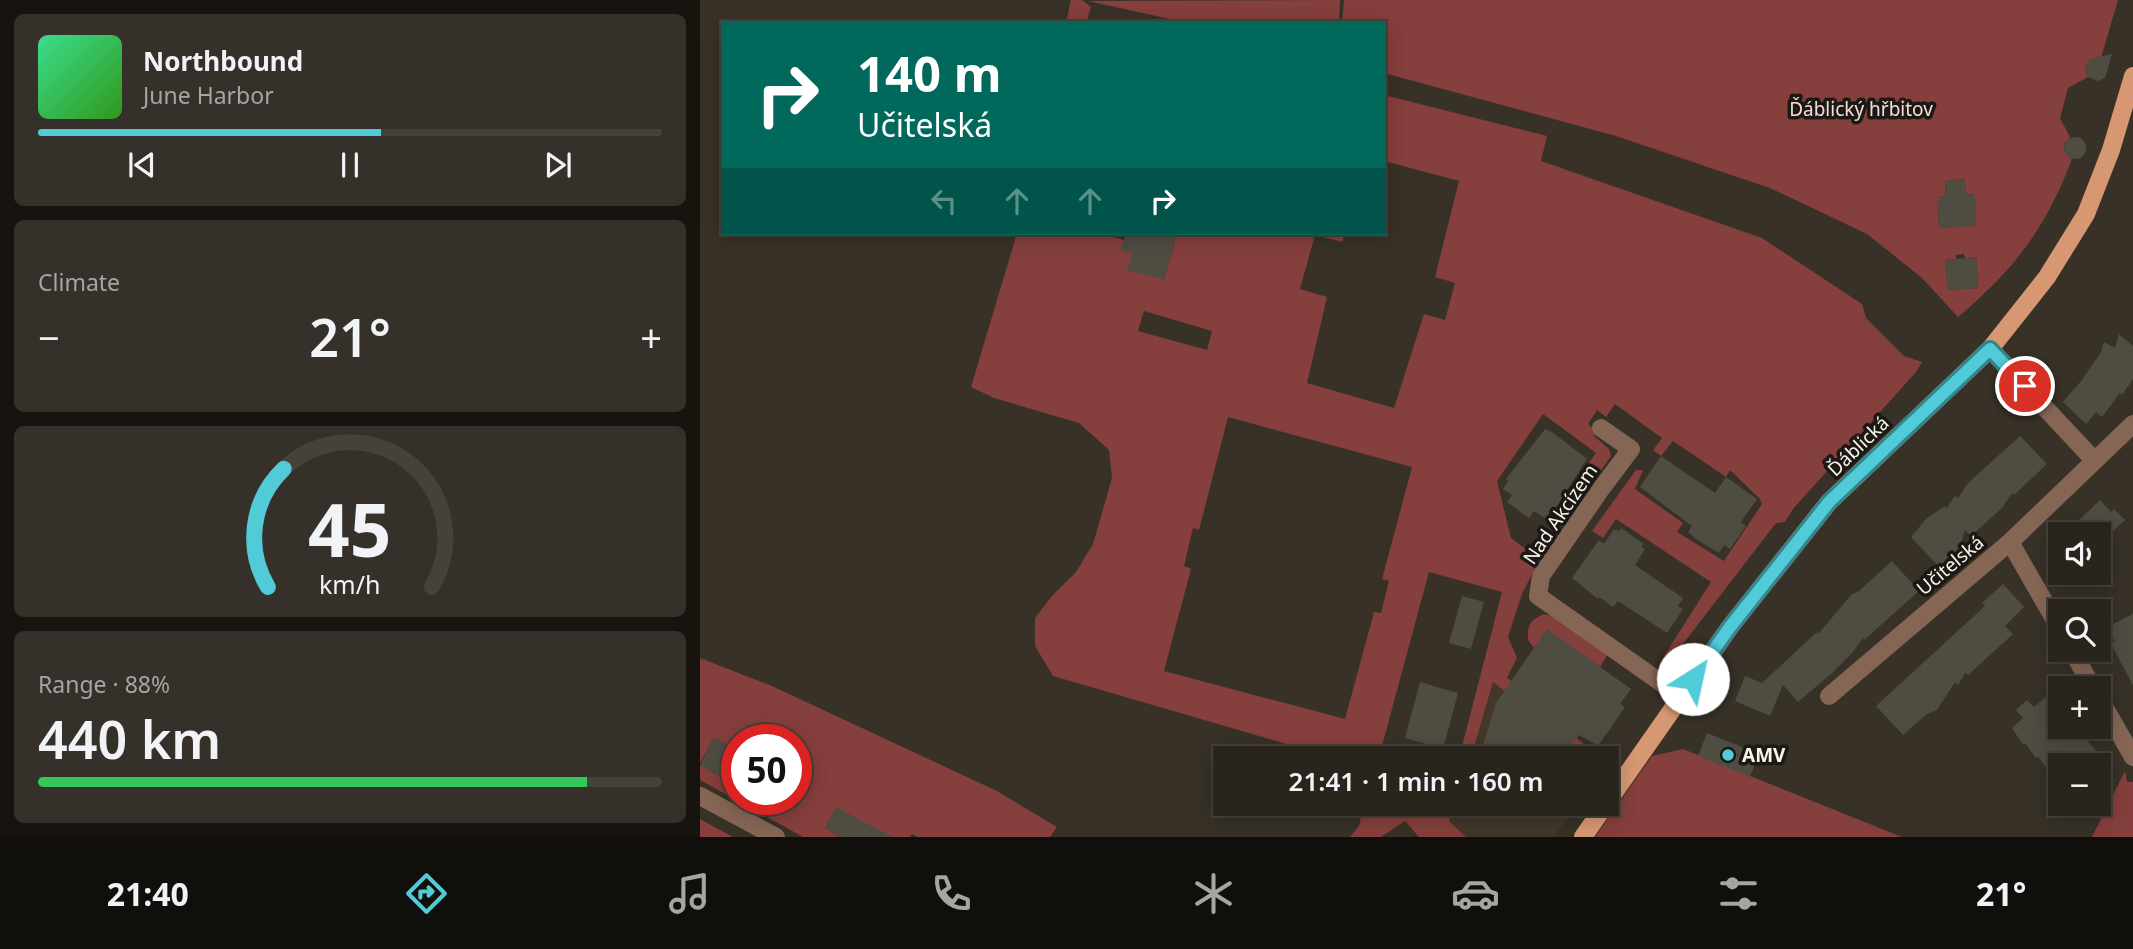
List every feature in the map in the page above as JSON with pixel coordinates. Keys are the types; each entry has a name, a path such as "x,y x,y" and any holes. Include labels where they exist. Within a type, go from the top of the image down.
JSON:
{"main road":[{"name":"Ďáblická","path":"1583,837 1730,627 1829,502 1990,349 2047,277 2086,214 2111,150 2133,76"}],"street":[{"path":"1990,349 2093,459"},
{"name":"Učitelská","path":"1829,696 2010,542 2093,459 2133,424"},
{"name":"Nad Akcízem","path":"1601,428 1631,449 1541,576 1538,596 1680,696"},
{"path":"2010,542 2048,608"},
{"path":"2111,719 2133,757"},
{"path":"700,796 776,837"}],"shaded area":[{"path":"1493,682 1573,746 1474,746"},
{"path":"1451,816 1570,816 1553,837 1466,837 1449,821"}],"green space":[{"path":"1071,0 1082,0 1091,7 1087,20 1091,21 1066,21"},
{"path":"1340,0 1339,21 1179,21 1088,1"},
{"name":"Ďáblický hřbitov","path":"1344,0 2118,0 2101,58 2090,60 2085,70 2088,77 2068,88 2060,118 2070,137 2064,144 2064,151 2072,159 2051,206 2012,265 1958,317 1922,278 1867,234 1770,188 1616,136 1386,74 1386,21 1342,21","holes":["1964,179 1967,198 1969,194 1976,198 1976,225 1941,228 1937,201 1943,196 1946,200 1945,181","1964,254 1965,258 1976,257 1978,288 1948,290 1945,260 1956,259 1956,255"]},
{"path":"1386,96 1547,136 1541,161 1762,238 1862,304 1866,318 1904,356 1922,362 1793,509 1785,522 1776,523 1666,666 1659,664 1711,582 1616,519 1603,538 1592,531 1636,470 1643,470 1635,489 1683,523 1677,532 1724,561 1762,504 1760,499 1730,470 1726,477 1673,441 1661,456 1653,450 1662,438 1615,404 1606,417 1597,410 1588,424 1595,430 1594,436 1609,449 1611,456 1565,521 1562,511 1579,485 1576,481 1596,453 1543,414 1497,481 1511,538 1532,554 1536,566 1522,594 1508,637 1517,658 1507,678 1555,713 1552,718 1586,746 1573,746 1493,682 1474,746 1462,746 1502,592 1429,572 1382,746 1293,746 1053,676 1035,646 1035,618 1076,572 1093,544 1112,478 1109,450 1079,423 994,398 971,387 1016,235 1108,235 1124,240 1121,250 1132,253 1164,280 1176,235 1315,235 1300,289 1327,297 1307,383 1394,408 1424,314 1445,320 1455,283 1435,277 1459,181 1386,162","holes":["1144,311 1212,331 1207,350 1138,331","1228,417 1412,467 1382,579 1389,581 1381,613 1374,612 1345,719 1164,671 1191,569 1184,566 1193,528 1199,530"]},
{"path":"1315,235 1344,235 1342,242"},
{"path":"1544,614 1552,616 1608,654 1600,667 1547,630 1534,648 1528,640 1528,630 1535,618"},
{"path":"700,658 772,686 997,791 1057,827 1050,837 917,837 912,834 910,837 864,837 837,807 825,828 841,837 803,837 763,815 812,815 812,724 721,724 721,742 714,738 700,763"},
{"path":"1683,749 1902,837 1595,837 1610,816 1619,816 1619,803 1652,756"},
{"path":"700,765 721,777 721,792 700,780"},
{"path":"2125,771 2127,782 2133,782 2133,837 2092,837 2102,816 2111,816 2111,799"},
{"path":"1361,816 1451,816 1449,821 1466,837 1419,837 1405,821 1381,837 1350,837 1359,826"},
{"path":"700,819 733,837 700,837"}],"building":[{"path":"2112,54 2105,78 2098,81 2088,77 2085,70 2088,62"},
{"path":"2071,137 2079,137 2086,144 2086,152 2079,159 2071,159 2064,152 2064,144"},
{"path":"1965,179 1966,195 1973,194 1976,198 1976,226 1941,228 1937,201 1939,197 1946,196 1945,181"},
{"path":"1125,235 1176,235 1164,280 1127,270 1132,253 1121,250"},
{"path":"1976,257 1978,288 1948,290 1945,260"},
{"path":"2119,334 2133,346 2133,379 2102,417 2096,412 2086,424 2063,402 2082,380 2101,352 2104,342 2115,348"},
{"path":"1545,429 1587,459 1553,512 1551,511 1546,519 1534,511 1529,518 1507,502 1512,495 1503,489 1508,481 1506,479"},
{"path":"2020,436 2047,464 2014,495 2012,493 2002,508 1971,536 1965,530 1958,554 1942,570 1911,537 1926,519 1945,506 1946,509 1955,496 1958,498 1968,483"},
{"path":"1661,456 1715,493 1726,477 1757,499 1741,522 1746,526 1730,549 1724,545 1719,553 1696,539 1688,532 1692,526 1640,487"},
{"path":"2100,500 2111,512 2114,509 2125,520 2111,533 2111,522 2079,520"},
{"path":"1621,528 1644,544 1641,547 1645,549 1635,565 1683,598 1678,606 1683,609 1667,633 1618,601 1613,607 1599,597 1598,599 1572,578 1599,540 1604,544 1614,529 1619,531"},
{"path":"1892,561 1919,591 1864,640 1863,638 1832,673 1798,702 1783,685 1770,716 1735,701 1745,676 1762,683 1817,632 1818,634 1852,594 1859,591"},
{"path":"2003,584 2024,607 2005,626 2013,634 1968,675 1966,672 1958,685 1955,682 1937,710 1927,714 1903,735 1876,706 1985,606 1982,603"},
{"path":"1462,596 1484,602 1471,649 1449,643"},
{"path":"2133,614 2133,685 2111,644 2115,641 2111,634 2111,625"},
{"path":"1547,629 1631,689 1620,704 1625,707 1598,746 1579,735 1570,746 1483,746 1496,703"},
{"path":"1420,682 1458,693 1444,746 1433,746 1405,738"},
{"path":"2048,697 2048,739 2086,739 2098,753 2048,753 2048,771 2038,756 2036,758 2025,743 2023,745 2012,728 2023,718 2016,710 2027,700 2034,707"},
{"name":"AMV","path":"1707,733 1759,754 1750,777 1698,756"},
{"path":"714,738 721,742 721,777 700,765"},
{"path":"836,807 892,837 841,837 825,828"}],"place":[{"name":"AMV","path":"1728,755"}],"route":[{"path":"1693,679 1730,627 1829,502 1990,349 2025,386"}]}
